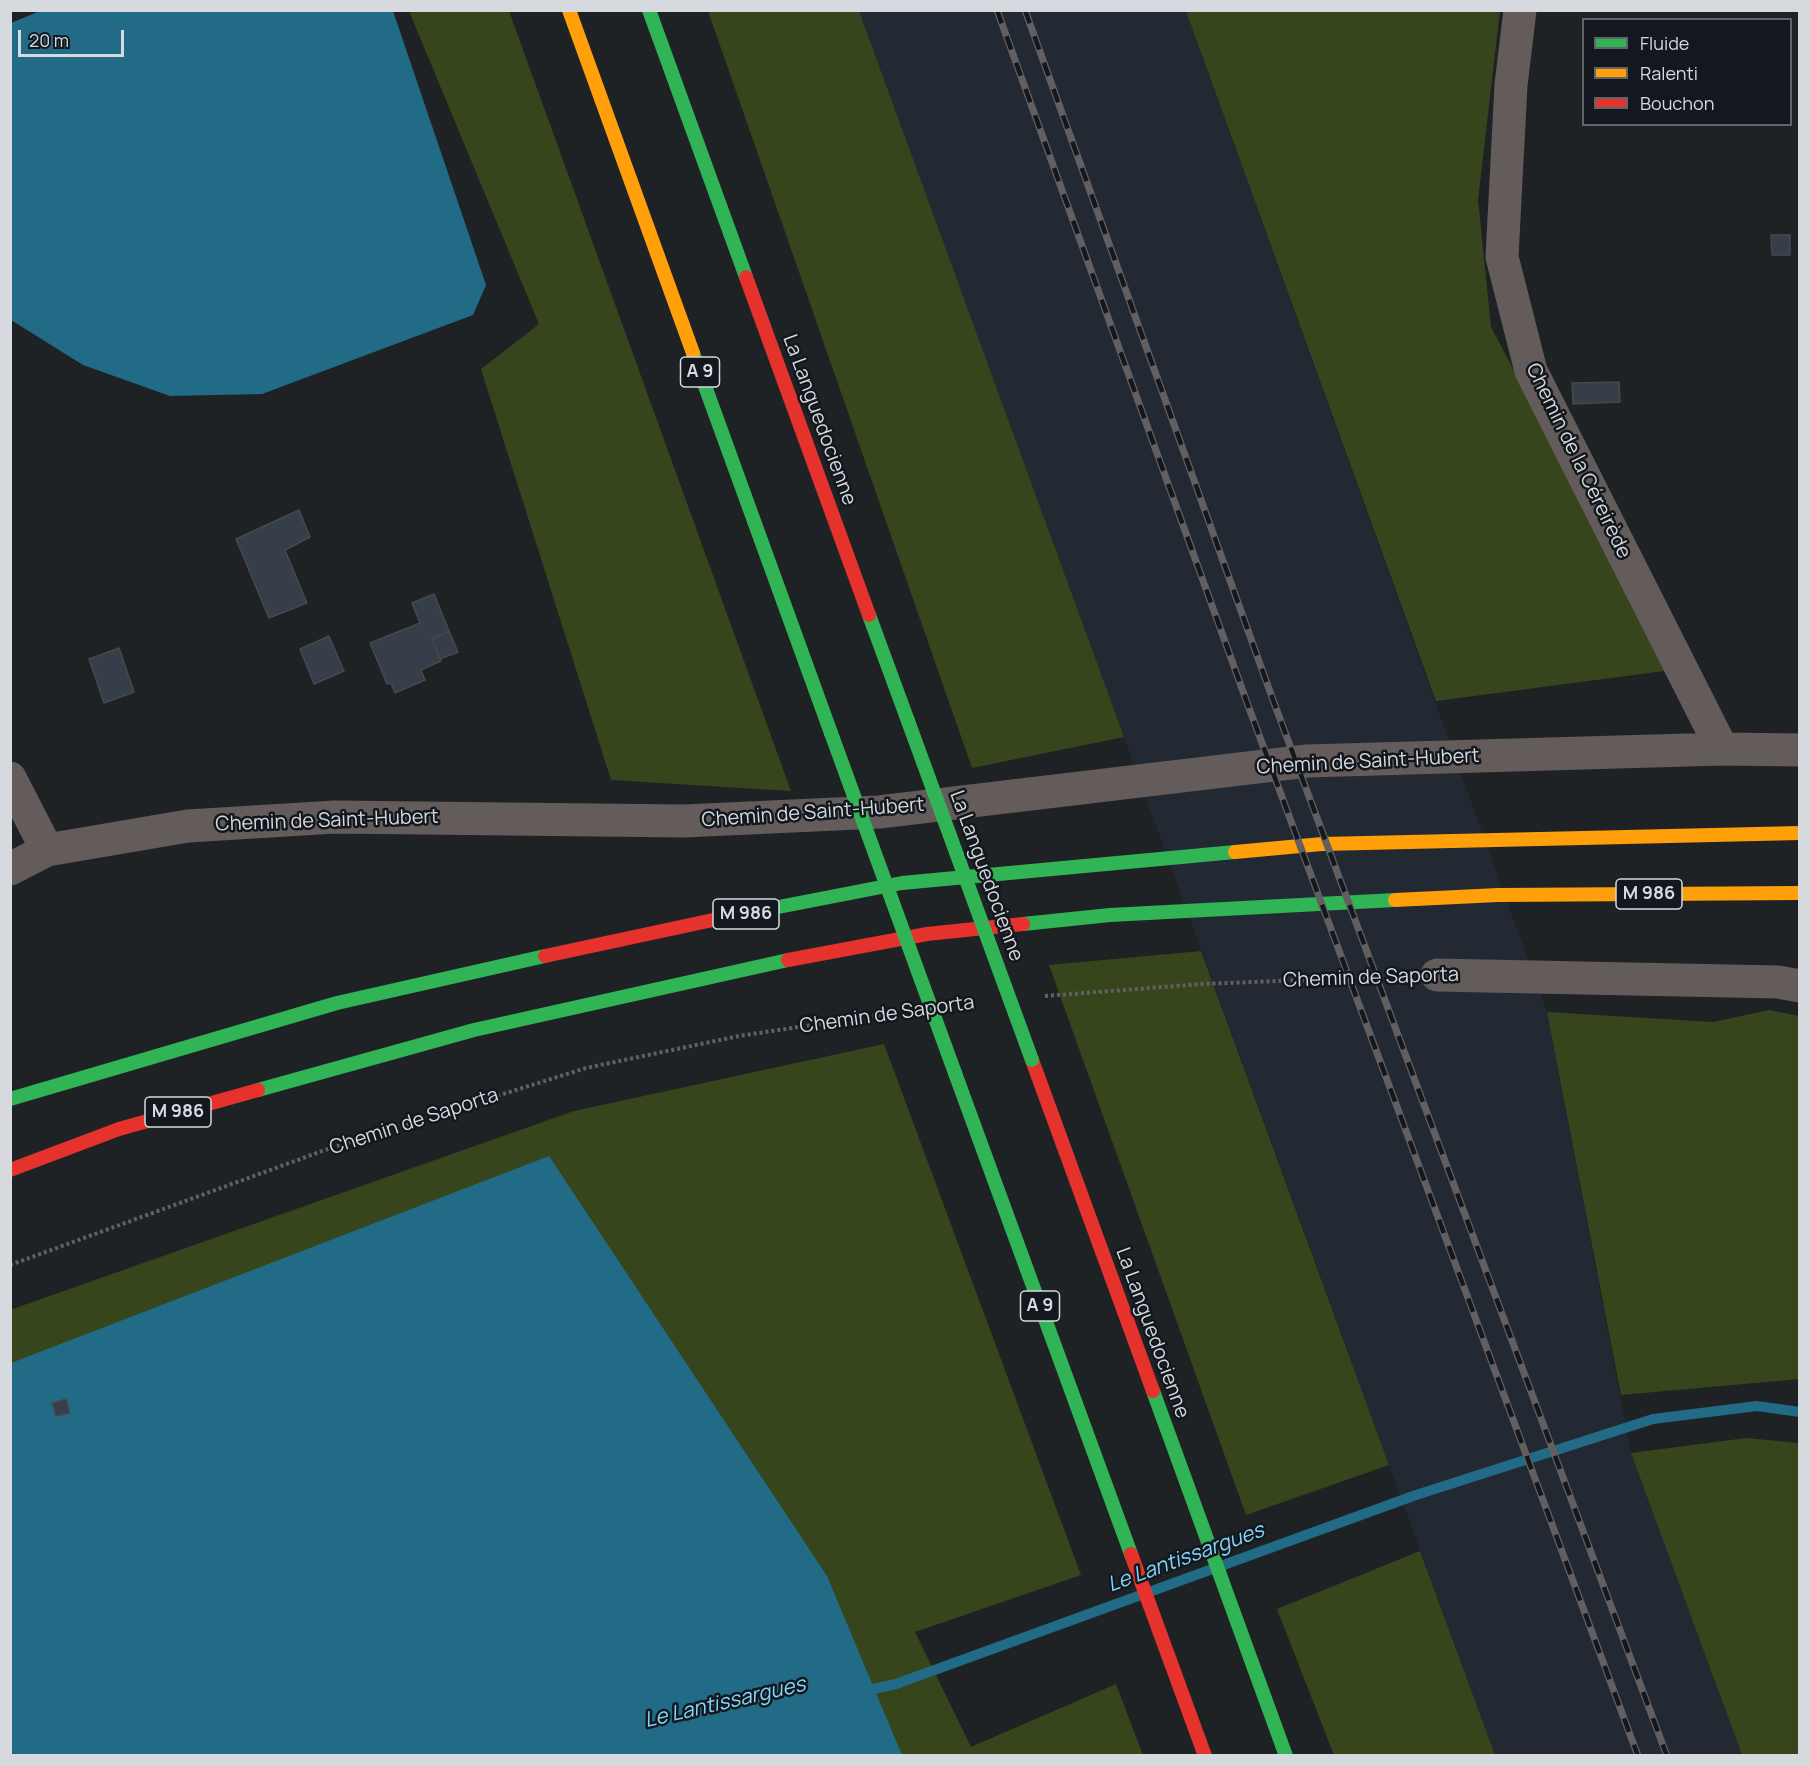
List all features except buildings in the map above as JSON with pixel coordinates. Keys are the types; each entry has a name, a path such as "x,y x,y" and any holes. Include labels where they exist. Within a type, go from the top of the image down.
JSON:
{"main road":[{"name":"A 9","path":"568,10 1205,1755"},
{"name":"La Languedocienne","path":"649,10 1239,1632 1286,1755"},
{"name":"M 986","path":"10,1099 337,1003 656,931 902,883 1322,844 1800,833"},
{"name":"M 986","path":"10,1170 119,1129 474,1030 766,964 927,934 1110,915 1498,895 1800,893"}],"street":[{"name":"Chemin de la Céreirède","path":"1520,10 1511,85 1502,257 1531,371 1722,749"},
{"name":"Chemin de Saint-Hubert","path":"10,869 46,850 200,825 335,817 684,821 856,813 1307,761 1722,749 1800,750"},
{"path":"10,778 46,850"},
{"name":"Chemin de Saporta","path":"1437,975 1778,982 1800,986"}],"path":[{"name":"Chemin de Saporta","path":"1035,997 1202,984 1437,975"},
{"name":"Chemin de Saporta","path":"10,1265 325,1150 586,1068 739,1036 904,1011"}],"shaded area":[{"path":"859,11 1186,11 1547,1012 1631,1453 1742,1755 1495,1755"}],"green space":[{"path":"409,11 509,11 791,791 611,780 481,369 539,324"},
{"path":"708,11 859,11 1124,737 972,768"},
{"path":"1186,11 1500,11 1478,200 1491,327 1672,670 1436,701"},
{"path":"1201,951 1389,1465 1246,1515 1049,965"},
{"path":"1769,1010 1799,1016 1799,1379 1621,1395 1547,1012 1713,1022"},
{"path":"884,1044 1081,1575 915,1632 971,1747 1116,1684 1143,1755 11,1755 10,1310 574,1111"},
{"path":"1746,1438 1799,1443 1799,1755 1742,1755 1631,1453"},
{"path":"1420,1551 1495,1755 1334,1755 1277,1609"}],"water":[{"path":"40,11 393,11 486,285 473,315 262,394 170,396 83,365 11,320 11,23"},
{"path":"549,1156 827,1576 902,1755 11,1756 11,1363"}],"waterway":[{"name":"Le Lantissargues","path":"860,1692 896,1684 1416,1495 1653,1419 1757,1406 1800,1412"}],"railway":[{"path":"997,10 1249,708 1638,1756"},
{"path":"1025,10 1273,700 1667,1756"}],"traffic: fast":[{"path":"649,10 746,277"},
{"path":"693,353 831,733"},
{"path":"869,615 908,721"},
{"path":"908,721 1032,1060"},
{"path":"831,733 955,1073"},
{"path":"727,917 902,883 1235,852"},
{"path":"1023,924 1110,915 1395,900"},
{"path":"10,1099 337,1003 545,956"},
{"path":"258,1090 474,1030 788,960"},
{"path":"955,1073 1131,1554"},
{"path":"1153,1391 1286,1756"}],"traffic: slow":[{"path":"569,10 693,353"},
{"path":"1235,852 1322,844 1800,833"},
{"path":"1395,900 1498,895 1800,893"}],"traffic: jam":[{"path":"746,277 869,615"},
{"path":"545,956 727,917"},
{"path":"788,960 927,934 1023,924"},
{"path":"1032,1060 1153,1391"},
{"path":"10,1170 119,1129 258,1090"},
{"path":"1131,1554 1205,1756"}]}
